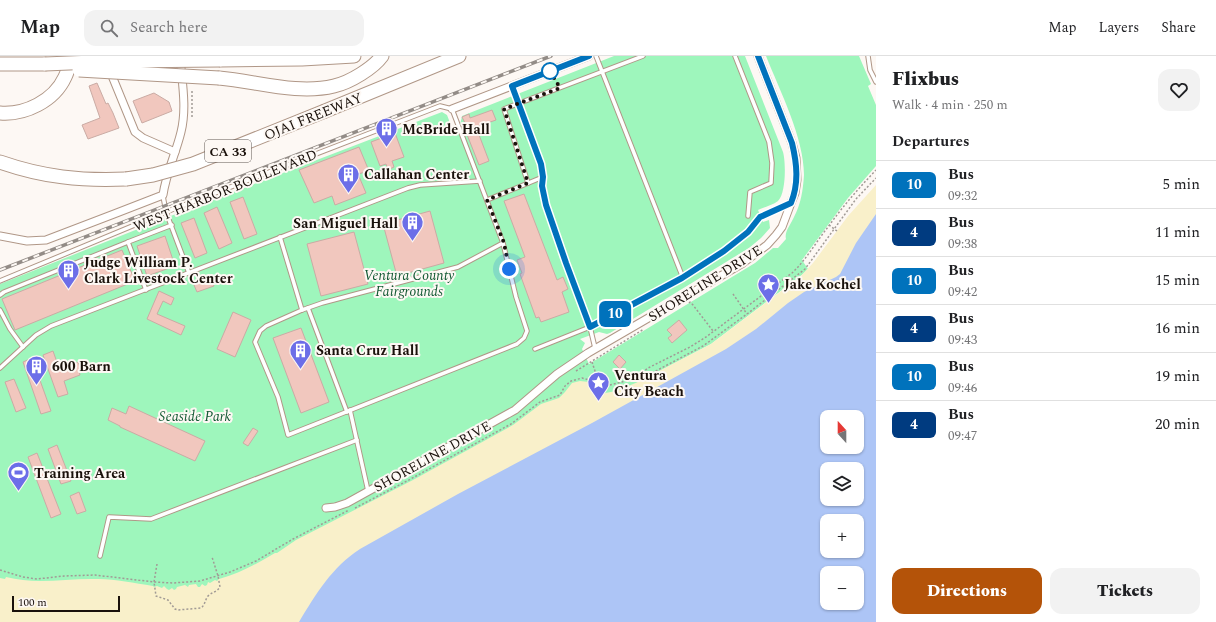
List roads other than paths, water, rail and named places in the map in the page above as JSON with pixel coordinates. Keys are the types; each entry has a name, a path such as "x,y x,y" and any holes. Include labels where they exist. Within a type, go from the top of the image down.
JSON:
{"highway":[{"path":"0,113 12,114 29,109 44,101 57,90 65,77 72,56"},
{"path":"0,64 302,59 354,56"},
{"path":"46,64 75,70 219,78 280,87 317,89 335,86 354,78 369,69 382,56"},
{"name":"OJAI FREEWAY","path":"0,162 50,176 93,180 126,179 153,175 193,164 459,56"}],"street":[{"path":"104,56 135,132 143,138 175,152"},
{"path":"0,236 27,241 46,240 162,195 167,174 182,131 184,115 180,56"},
{"path":"452,109 589,56"},
{"name":"SHORELINE DRIVE","path":"326,508 341,506 515,410 557,374 743,263 767,246 782,227 795,193 797,180 796,158 758,56"}],"lane":[{"path":"596,56 682,278"},
{"path":"528,183 504,109 643,56"},
{"path":"735,56 769,142 772,163 771,183 750,192 748,216"},
{"path":"868,56 870,70 876,82"},
{"path":"512,86 541,164 543,177 542,186 546,205 590,327 595,350"},
{"name":"WEST HARBOR BOULEVARD","path":"0,281 166,212 440,106 452,109"},
{"path":"452,109 504,243 516,298 526,331 524,338 517,344 288,434 278,397 255,342 260,331 266,326 308,308 458,267 504,243"},
{"path":"487,200 543,177"},
{"path":"0,368 36,335 51,326 408,188 420,185 480,181"},
{"path":"162,195 166,212 189,273"},
{"path":"535,349 590,327 682,278 724,251 748,232 760,217 791,203"},
{"path":"0,295 4,292 128,242 172,226"},
{"path":"280,237 302,310"},
{"path":"128,242 146,290"},
{"path":"308,308 348,411 357,440 368,491"},
{"path":"0,310 10,329 23,347"},
{"path":"100,556 109,517 151,519 357,440"}],"water":[{"path":"876,214 876,622 299,622 325,582 341,564 360,549 458,494 592,423 726,349 756,329 804,292 840,274 856,243"}],"railway":[{"path":"0,270 551,56"}],"place":[{"name":"McBride Hall","path":"387,148"},
{"name":"Callahan Center","path":"349,194"},
{"name":"San Miguel Hall","path":"413,242"},
{"name":"Judge William P. Clark Livestock Center","path":"69,290"},
{"name":"Jake Kochel","path":"769,304"},
{"name":"Santa Cruz Hall","path":"301,370"},
{"name":"600 Barn","path":"37,386"},
{"name":"Ventura City Beach","path":"599,402"},
{"name":"Training Area","path":"18,492"}],"park label":[{"name":"Ventura County Fairgrounds","path":"409,284"},
{"name":"Seaside Park","path":"195,416"}]}
